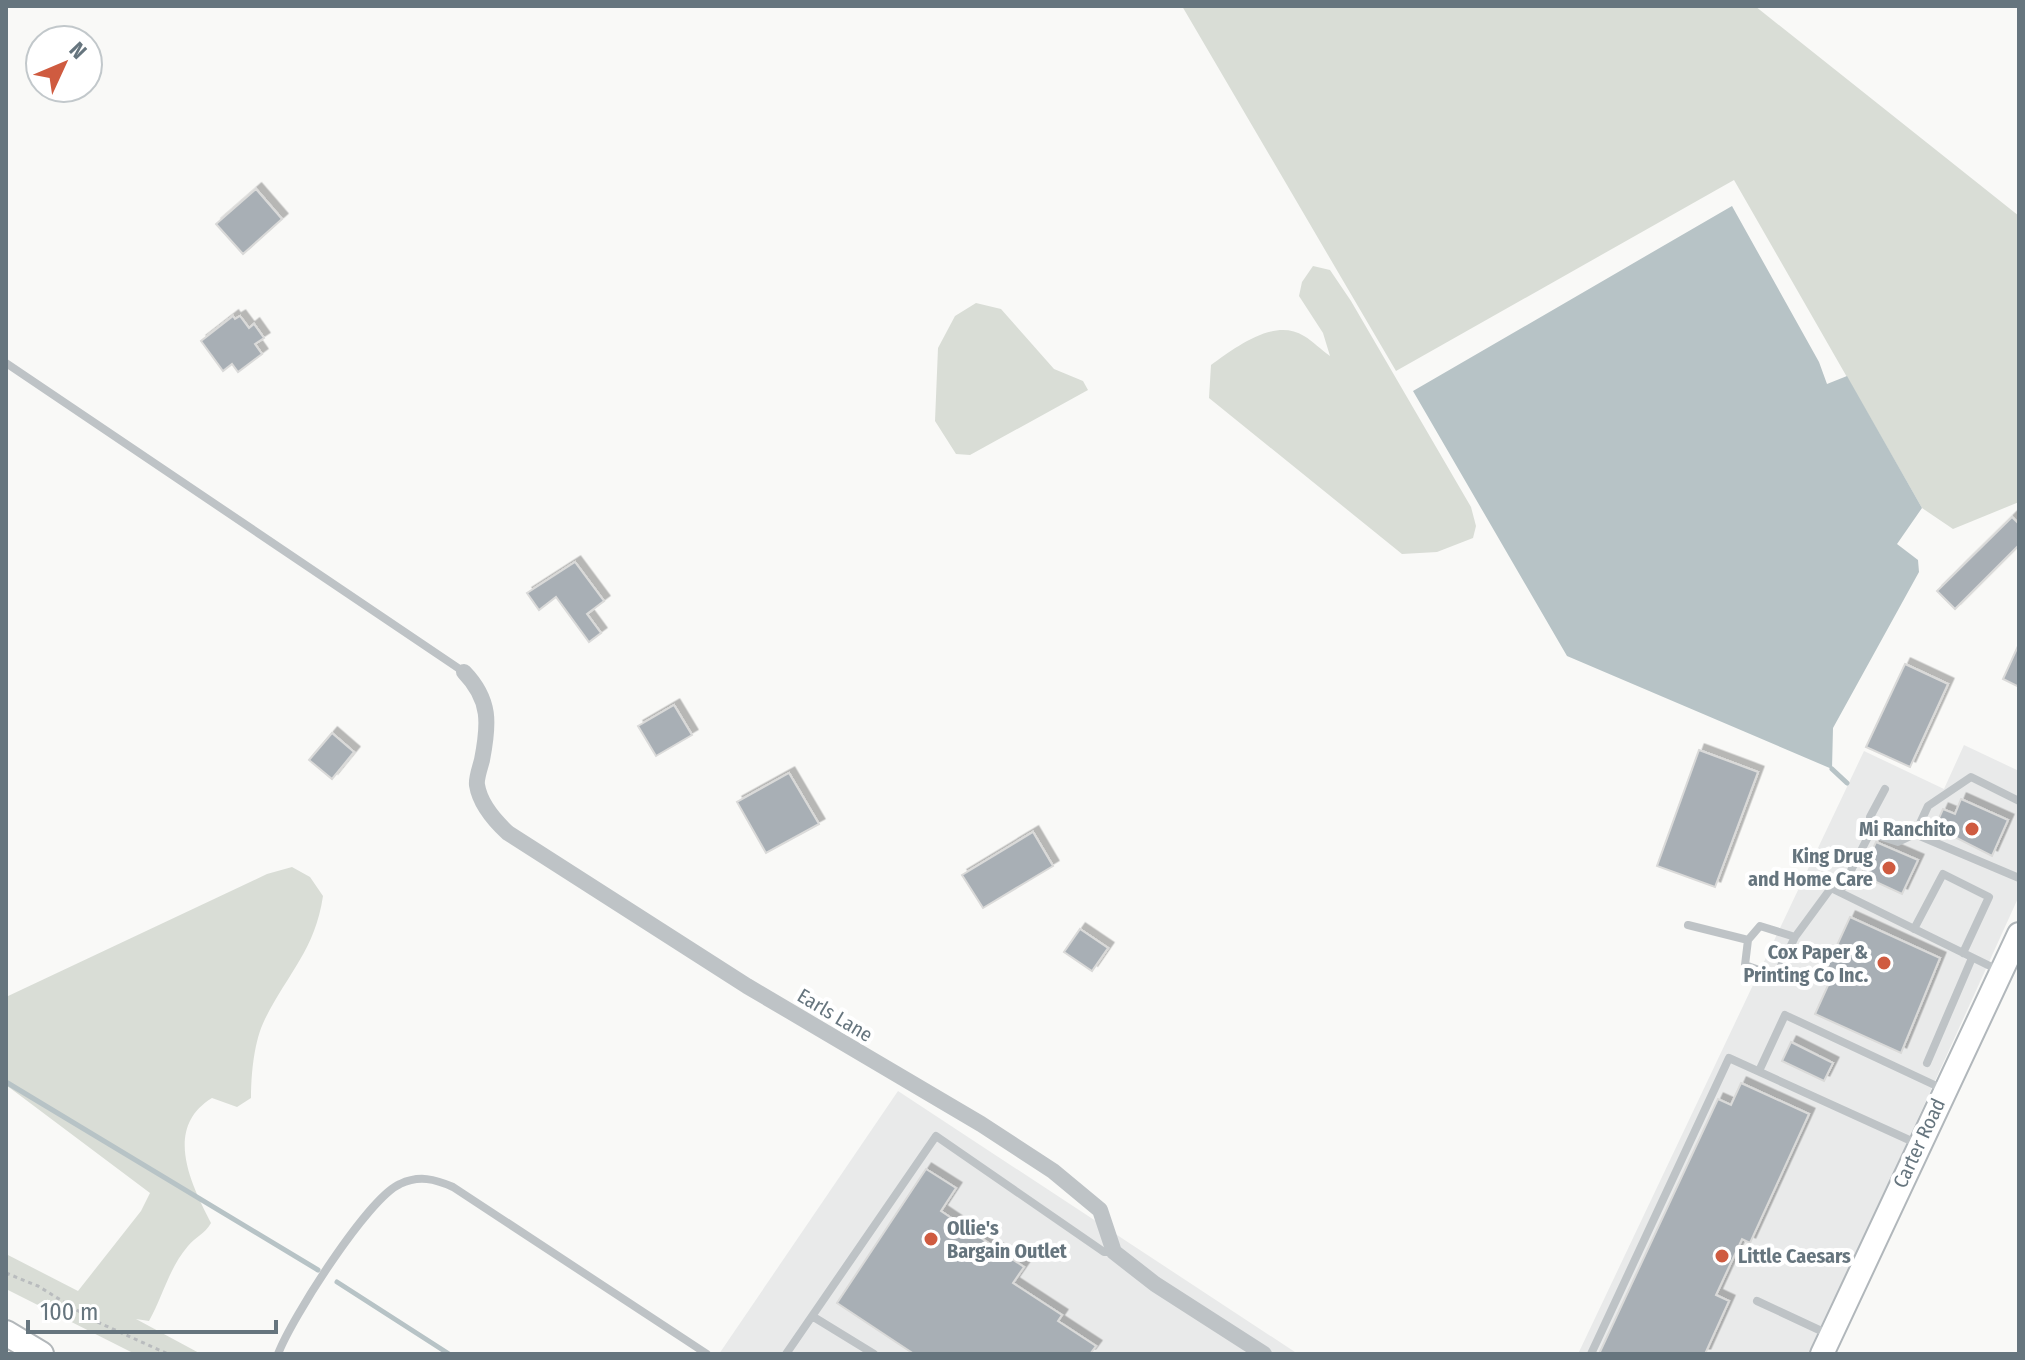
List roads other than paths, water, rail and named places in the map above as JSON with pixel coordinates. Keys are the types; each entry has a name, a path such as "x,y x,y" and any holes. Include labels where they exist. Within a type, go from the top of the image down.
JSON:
{"main road":[{"name":"Carter Road","path":"1826,1345 2019,934"},
{"path":"6,1333 41,1354"}],"street":[{"name":"Earls Lane","path":"464,672 475,683 487,710 488,725 477,785 486,806 508,833 747,986 981,1124 1053,1171 1100,1210 1114,1252"},
{"path":"1114,1252 1155,1284 1264,1354"}],"lane":[{"path":"6,363 464,672"},
{"path":"1870,833 1898,842 1915,834 1928,806 1971,777 2019,801"},
{"path":"1840,892 1870,833 1870,817 1885,789"},
{"path":"1915,834 2019,878"},
{"path":"1914,929 1943,874 1989,897 1963,953"},
{"path":"1795,937 1760,926 1748,940 1745,965 1776,976 1795,937 1831,888 2000,972"},
{"path":"1688,925 1748,940"},
{"path":"1927,1063 1972,958"},
{"path":"1759,1071 1785,1015 1944,1090"},
{"path":"1591,1354 1729,1058 1919,1144"},
{"path":"786,1354 936,1136 1104,1252 1114,1252"},
{"path":"278,1354 331,1265 374,1205 397,1185 427,1178 453,1187 707,1354"},
{"path":"1757,1301 1826,1345"},
{"path":"812,1316 874,1354"}],"waterway":[{"path":"1832,769 1847,783"},
{"path":"6,1082 318,1270"},
{"path":"337,1282 449,1354"}],"place":[{"name":"Mi Ranchito","path":"1972,829"},
{"name":"King Drug and Home Care","path":"1889,868"},
{"name":"Cox Paper & Printing Co Inc.","path":"1884,963"},
{"name":"Ollie's Bargain Outlet","path":"931,1239"},
{"name":"Little Caesars","path":"1722,1256"}]}
